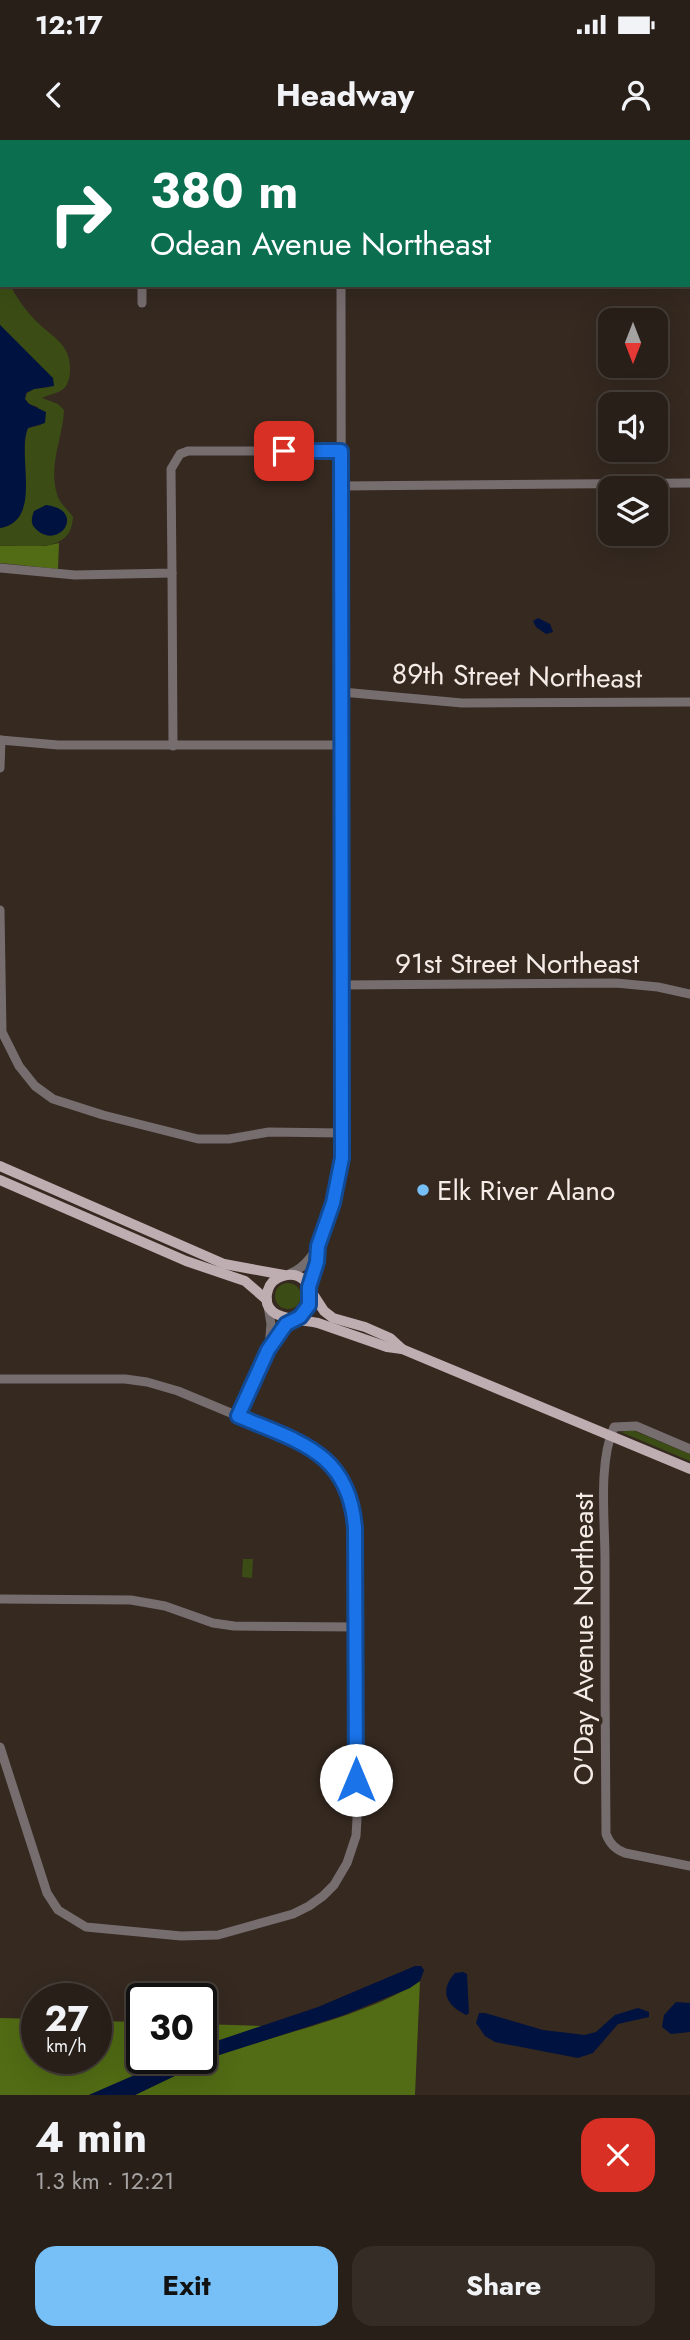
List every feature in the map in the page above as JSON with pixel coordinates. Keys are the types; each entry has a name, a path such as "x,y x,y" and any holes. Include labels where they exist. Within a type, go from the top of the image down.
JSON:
{"main road":[{"path":"0,1166 224,1264 302,1279 324,1311 333,1318 365,1327 390,1338 402,1349"},
{"path":"0,1180 186,1261 245,1281 280,1317 318,1323 387,1347 402,1349 690,1469"},
{"path":"267,1302 271,1284 286,1275"},
{"path":"294,1319 300,1317 309,1305 309,1288"}],"street":[{"path":"142,287 142,303"},
{"path":"309,1288 317,1262 318,1246 337,1188 342,1158 341,287"},
{"path":"173,746 171,469 180,454 188,451 341,451"},
{"path":"342,486 690,482"},
{"path":"0,568 75,575 172,573"},
{"name":"89th Street Northeast","path":"342,692 462,703 690,702"},
{"path":"0,768 0,740 44,745 342,745"},
{"path":"0,910 2,1032 9,1051 26,1076 54,1099 177,1135 214,1140 269,1132 342,1133"},
{"name":"91st Street Northeast","path":"342,985 616,983 658,987 690,994"},
{"path":"286,1275 303,1267 318,1246"},
{"path":"267,1302 271,1324 268,1350"},
{"path":"238,1416 268,1350 286,1324 294,1319"},
{"path":"0,1379 125,1379 178,1391 311,1448 327,1460 343,1479 355,1518 356,1836 344,1869 323,1896 309,1906 273,1922 204,1936 100,1930 73,1921 58,1910 47,1894 0,1747"},
{"path":"610,1436 614,1427 636,1426 690,1450"},
{"name":"O'Day Avenue Northeast","path":"610,1436 605,1493 606,1834 610,1842 625,1853 690,1866"},
{"path":"0,1599 131,1600 166,1606 213,1623 234,1626 355,1627"}],"green space":[{"path":"0,287 11,287 36,321 64,347 69,361 70,376 64,389 42,398 58,404 64,410 54,473 57,494 73,517 65,538 56,543 0,546 0,528 13,523 20,513 24,499 25,439 28,428 41,425 38,407 29,404 25,399 27,393 34,389 49,387 52,378 0,325"},
{"path":"59,543 58,569 0,563 0,546 45,546"},
{"path":"288,1283 297,1287 301,1296 297,1305 288,1309 279,1305 275,1296 279,1287"},
{"path":"632,1430 690,1454 690,1461 621,1432"},
{"path":"243,1559 253,1559 252,1578 242,1577"},
{"path":"420,1981 415,2095 135,2095 179,2074 217,2074 217,2055 346,2015 397,1994"},
{"path":"0,2018 21,2019 21,2074 112,2074 112,2021 126,2022 126,2074 137,2074 89,2095 0,2095"},
{"path":"217,2025 262,2026 217,2041"}],"water":[{"path":"0,325 53,378 54,386 26,393 25,399 29,404 46,412 45,423 28,428 25,439 25,500 21,513 13,523 0,528"},
{"path":"46,505 58,508 67,520 66,527 55,535 38,531 32,524 34,511"},
{"path":"538,618 550,624 553,632 546,634 536,627 533,621"},
{"path":"415,1966 421,1966 424,1970 420,1981 410,1988 344,2015 217,2056 217,2041 318,2007"},
{"path":"455,1973 467,1974 469,2013 466,2015 454,2007 446,1992"},
{"path":"676,2002 690,2003 690,2032 671,2034 662,2027 664,2015"},
{"path":"638,2008 649,2012 649,2017 618,2024 593,2053 578,2058 495,2042 485,2036 476,2023 479,2013 485,2013 543,2030 585,2035 596,2032 615,2015"},
{"path":"137,2074 179,2074 135,2095 89,2095"}],"place":[{"name":"Elk River Alano","path":"423,1190"}],"route":[{"path":"284,451 341,451 342,1158 333,1203 318,1246 317,1262 309,1287 309,1305 300,1317 286,1324 268,1350 238,1416 311,1448 327,1460 343,1479 353,1505 356,1573 356,1780"}]}
